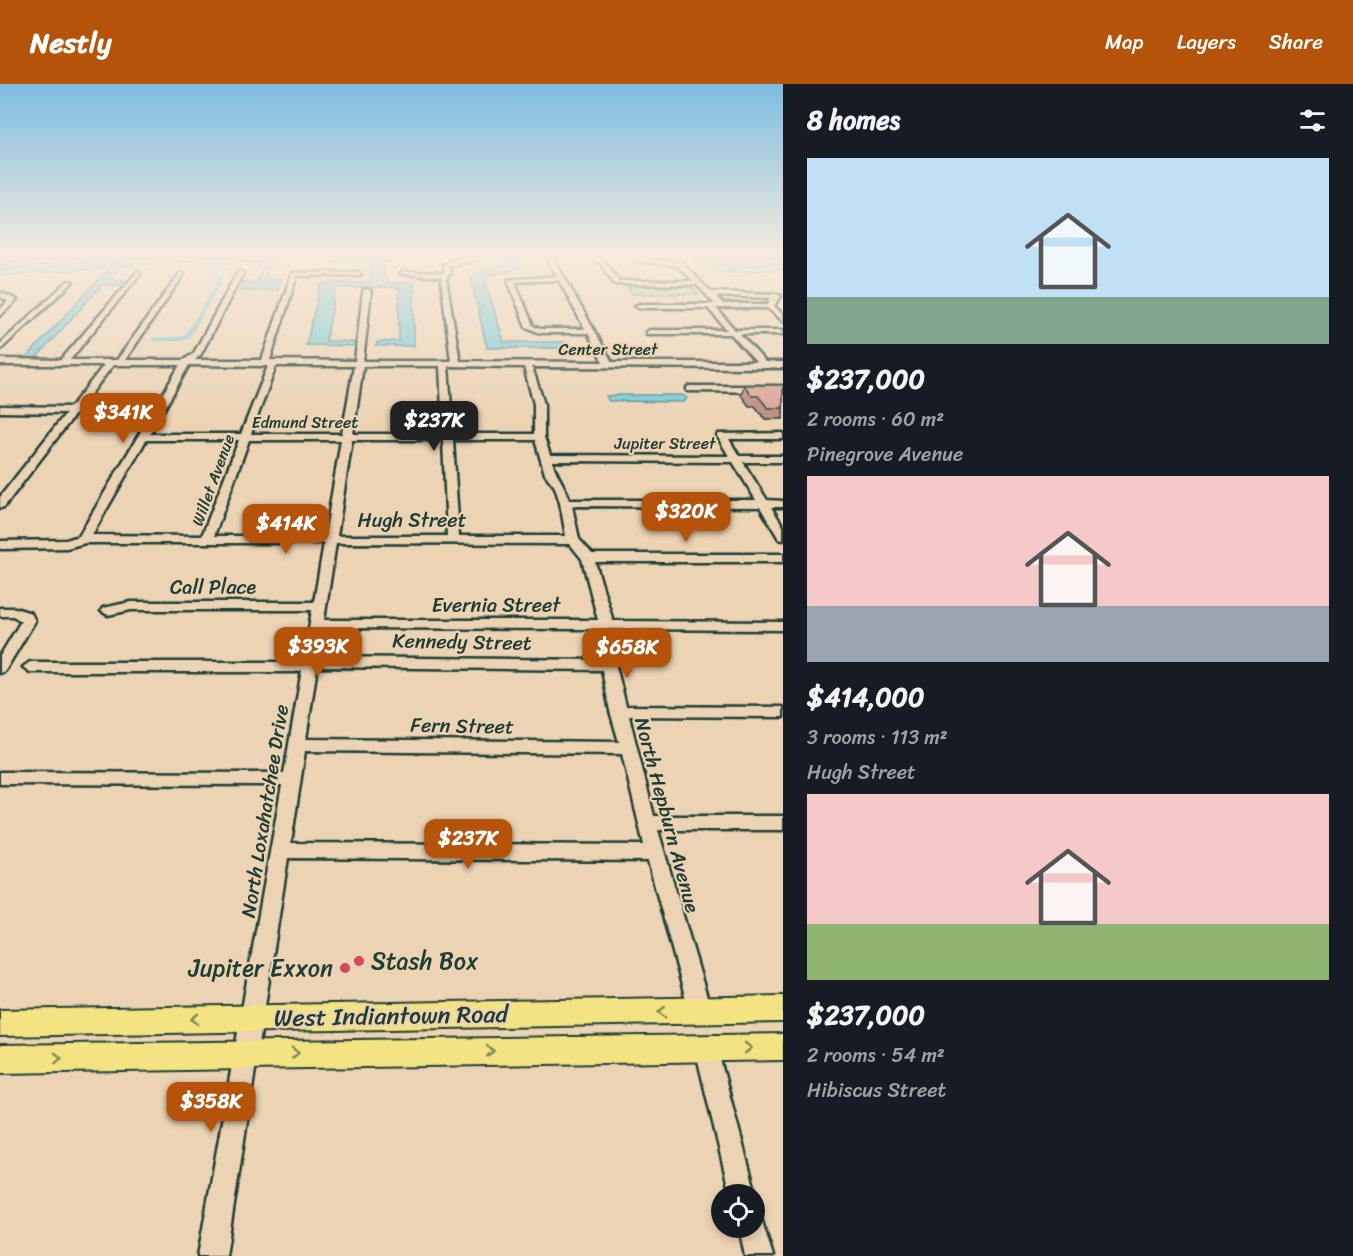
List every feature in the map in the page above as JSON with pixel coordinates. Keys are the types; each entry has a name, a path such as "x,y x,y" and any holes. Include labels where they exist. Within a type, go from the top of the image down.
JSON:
{"main road":[{"name":"West Indiantown Road","path":"0,1023 783,1009"},
{"name":"West Indiantown Road","path":"0,1059 247,1053 783,1047"}],"street":[{"path":"0,348 40,311"},
{"path":"64,362 107,311"},
{"path":"0,505 153,311"},
{"path":"84,539 186,363 197,354 220,311"},
{"name":"Willet Avenue","path":"207,539 245,437 284,311"},
{"name":"North Loxahatchee Drive","path":"212,1256 347,437 365,311"},
{"path":"446,311 450,363 448,437 453,540"},
{"path":"523,311 530,327 540,331 590,331"},
{"path":"579,311 608,363"},
{"path":"715,311 762,364"},
{"path":"650,332 783,332"},
{"name":"Center Street","path":"0,362 783,365"},
{"name":"North Hepburn Avenue","path":"527,363 539,404 539,437 550,474 560,487 566,503 573,540 588,558 606,622 599,625 618,711 700,1011"},
{"path":"690,389 783,389"},
{"path":"0,410 73,410"},
{"path":"783,436 722,436 783,536"},
{"name":"Edmund Street","path":"143,437 539,437"},
{"name":"Jupiter Street","path":"546,458 783,459"},
{"path":"566,503 783,504"},
{"name":"Hugh Street","path":"0,544 67,544 84,539 573,540"},
{"path":"588,558 783,558"},
{"name":"Call Place","path":"108,611 131,606 319,606"},
{"path":"0,612 15,612 26,616 28,621 0,668"},
{"name":"Evernia Street","path":"316,624 783,626"},
{"name":"Kennedy Street","path":"30,667 295,667 310,662 607,665"},
{"path":"618,711 783,712"},
{"name":"Fern Street","path":"297,745 627,748"},
{"path":"0,778 291,779"},
{"path":"647,823 783,823"},
{"path":"280,850 657,854"},
{"path":"706,1048 740,1184"},
{"path":"755,1238 759,1256"}],"water":[{"path":"70,311 79,311 36,358 26,358"},
{"path":"314,311 332,311 326,341 355,342 354,346 306,345"},
{"path":"399,311 414,311 414,346 376,346 377,342 399,341"},
{"path":"478,311 494,311 504,342 565,342 566,348 487,348"},
{"path":"682,395 687,398 684,402 609,401 606,396"}],"building":[{"path":"744,385 783,385 783,408 768,408 758,396 752,396"}],"waterway":[{"path":"154,340 181,339 187,336 202,311"}],"place":[{"name":"Stash Box","path":"359,961"},
{"name":"Jupiter Exxon","path":"345,968"}]}
